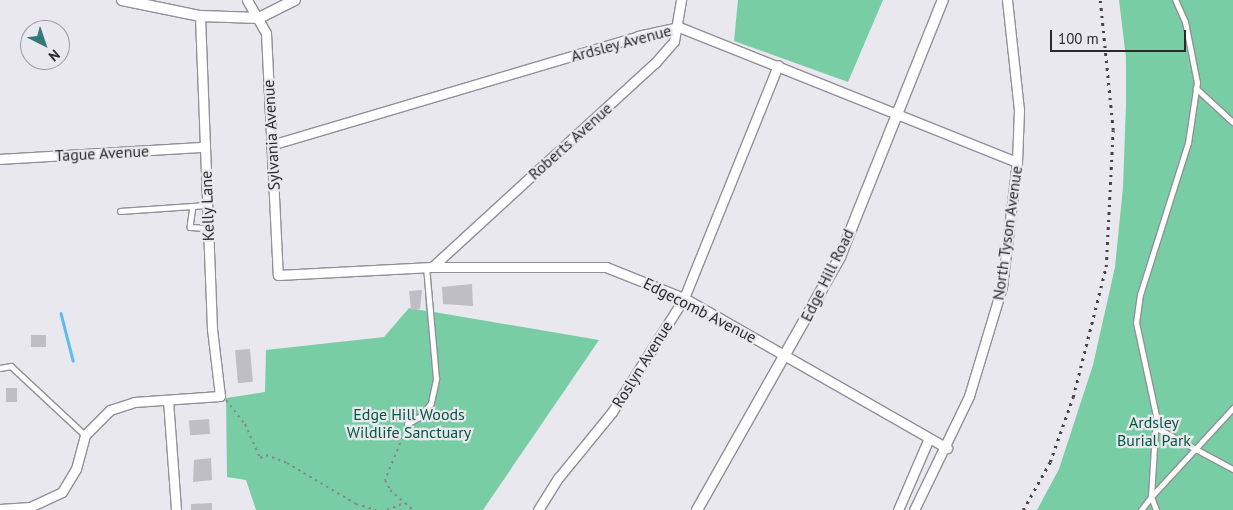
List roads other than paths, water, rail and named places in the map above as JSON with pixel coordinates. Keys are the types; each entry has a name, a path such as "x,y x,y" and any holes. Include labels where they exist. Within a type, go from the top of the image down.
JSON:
{"street":[{"path":"122,0 200,16 259,18 295,0"},
{"name":"Sylvania Avenue","path":"248,0 266,33 278,275"},
{"name":"Roberts Avenue","path":"429,268 655,63 674,41 679,28 681,0"},
{"name":"Edge Hill Road","path":"696,510 786,356 840,257 896,111 943,0"},
{"name":"North Tyson Avenue","path":"914,510 947,448 969,396 1000,296 1018,162 1019,110 1007,0"},
{"name":"Kelly Lane","path":"168,400 220,396 212,330 200,16"},
{"name":"Ardsley Avenue","path":"271,145 638,36 679,28 896,111 1018,162"},
{"name":"Roslyn Avenue","path":"538,510 559,477 612,412 684,298 778,65"},
{"name":"Tague Avenue","path":"0,159 204,147"},
{"name":"Edgecomb Avenue","path":"278,275 429,268 606,267 684,298 947,448"},
{"path":"0,509 30,508 54,498 69,484 85,435 110,410 134,402 168,400 176,510"},
{"path":"898,510 929,438"}],"lane":[{"path":"1156,510 1151,497 1155,427 1136,323 1139,305 1188,143 1196,88 1185,22 1174,0"},
{"path":"1196,88 1233,122"},
{"path":"120,211 207,205"},
{"path":"193,206 190,227 208,228"},
{"path":"408,424 421,416 431,403 436,379 429,268"},
{"path":"0,368 11,366 85,435"},
{"path":"1141,510 1233,408"},
{"path":"1155,427 1233,469"}],"waterway":[{"path":"61,313 73,360"}],"railway":[{"path":"1023,510 1050,462 1073,397 1106,267 1113,130 1100,0"}],"park label":[{"name":"Edge Hill Woods Wildlife Sanctuary","path":"409,423"},
{"name":"Ardsley Burial Park","path":"1154,431"}]}
